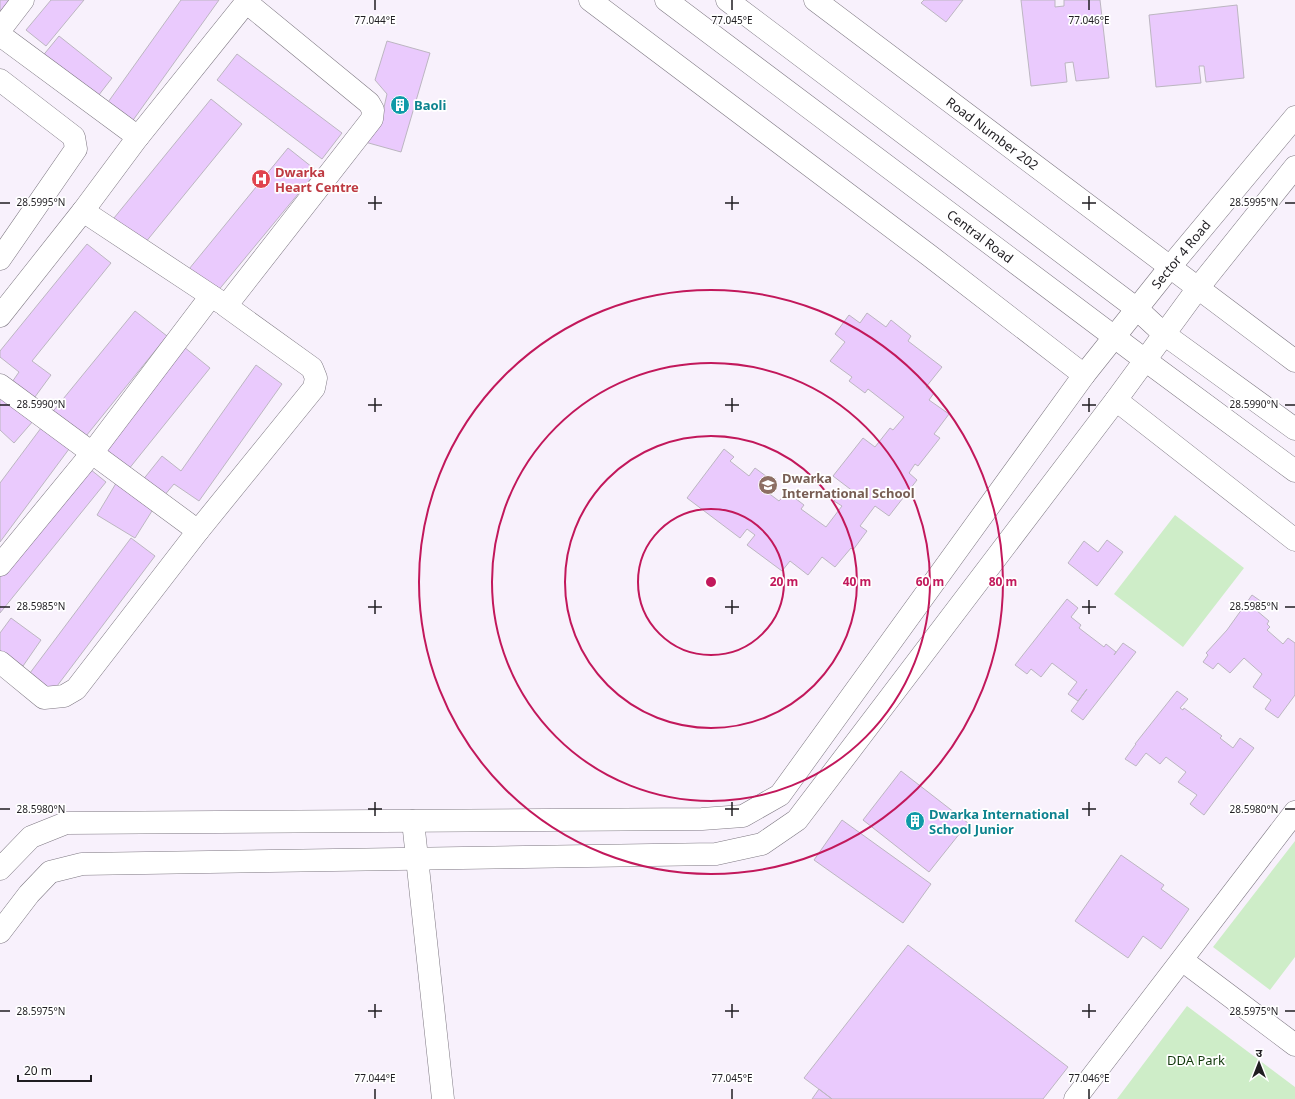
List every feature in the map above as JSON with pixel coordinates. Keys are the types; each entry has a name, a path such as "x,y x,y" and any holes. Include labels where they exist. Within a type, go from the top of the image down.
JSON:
{"street":[{"path":"0,30 23,0"},
{"path":"590,0 923,251 1084,375"},
{"name":"Central Road","path":"666,0 1145,360 1295,470"},
{"path":"727,0 1137,309 1164,334 1295,429"},
{"name":"Road Number 202","path":"815,0 1295,361"},
{"path":"0,316 83,211 138,137 247,1 369,103 373,110 372,119 218,301 0,565"},
{"path":"0,35 138,137"},
{"path":"0,80 74,137 76,149 0,259"},
{"name":"Sector 4 Road","path":"0,869 31,838 66,823 702,819 743,816 780,795 1084,375 1170,266 1295,117"},
{"path":"0,932 29,894 50,872 82,864 716,854 762,844 797,820 1116,400 1198,288 1295,167"},
{"path":"0,662 44,698 64,696 76,690 198,531 314,388 316,378 312,368 218,301 83,211"},
{"path":"0,386 198,531"},
{"path":"1116,400 1295,540"},
{"path":"1075,1099 1295,812"},
{"path":"413,821 443,1099"},
{"path":"1182,960 1295,1045"}],"green space":[{"path":"1175,515 1244,568 1183,647 1114,594"},
{"path":"1295,841 1295,957 1270,990 1213,947"},
{"name":"DDA Park","path":"1187,1006 1295,1087 1295,1099 1117,1099"}],"building":[{"path":"0,0 20,0 0,25"},
{"path":"51,0 84,0 46,46 26,30"},
{"path":"181,0 219,0 131,123 106,105"},
{"path":"924,0 963,0 946,22 921,3"},
{"path":"1021,0 1055,0 1055,7 1064,6 1064,0 1100,0 1109,78 1076,81 1073,62 1065,63 1067,82 1031,86"},
{"path":"1237,5 1244,78 1206,82 1204,66 1199,66 1201,83 1156,87 1149,15"},
{"path":"59,36 112,78 95,100 41,58"},
{"name":"Baoli","path":"387,41 430,53 401,152 365,142 382,116 387,94 375,80"},
{"path":"237,54 342,133 322,159 217,80"},
{"path":"211,99 242,124 145,243 114,218"},
{"path":"288,148 317,171 217,292 189,269"},
{"path":"87,244 111,263 32,361 51,375 32,401 10,385 19,372 0,357 0,351"},
{"path":"135,311 167,336 82,441 50,415"},
{"path":"867,313 886,327 891,320 911,336 908,341 942,367 926,387 934,393 929,400 949,414 934,434 940,438 918,466 915,464 909,473 917,480 889,516 875,506 860,526 867,531 853,550 851,548 835,567 822,557 808,575 790,561 782,571 747,545 755,535 747,529 740,538 687,498 724,449 734,457 730,461 749,476 755,468 774,482 767,492 779,501 787,492 804,505 801,509 826,527 842,506 834,501 842,491 849,497 854,492 833,476 863,438 875,447 890,428 893,430 904,417 868,389 865,393 849,381 852,377 830,361 845,342 835,334 849,315 860,323"},
{"path":"184,347 210,368 128,470 102,449"},
{"path":"256,365 282,384 199,501 174,484 163,497 142,481 162,456 181,471"},
{"path":"0,390 34,420 14,443 0,430"},
{"path":"44,424 72,445 0,542 0,483"},
{"path":"85,465 106,482 0,613 0,569"},
{"path":"118,480 157,503 135,538 97,515"},
{"path":"131,538 155,556 51,694 27,677"},
{"path":"1107,540 1123,552 1097,586 1068,563 1084,541 1098,552"},
{"path":"1252,595 1262,602 1256,610 1269,621 1267,624 1270,627 1267,630 1283,644 1288,638 1295,643 1295,695 1278,718 1265,709 1271,700 1253,687 1262,674 1244,658 1230,673 1218,663 1213,669 1203,662 1208,655 1206,653 1227,630"},
{"path":"1067,599 1078,608 1071,617 1081,625 1079,628 1104,647 1106,644 1116,652 1114,655 1123,643 1136,652 1083,720 1071,711 1087,689 1078,701 1068,694 1077,682 1052,663 1041,677 1031,669 1027,674 1015,665"},
{"path":"11,618 41,640 23,666 0,651 0,633"},
{"path":"1177,691 1188,699 1180,708 1183,710 1184,708 1222,736 1220,738 1233,748 1240,738 1254,748 1204,815 1190,804 1197,795 1178,782 1186,772 1166,757 1160,764 1146,753 1136,766 1125,759"},
{"name":"Dwarka International School Junior","path":"901,771 968,823 929,872 863,820"},
{"path":"842,820 931,884 903,923 814,860"},
{"path":"1121,855 1164,885 1161,889 1189,909 1161,949 1143,936 1128,958 1075,921"},
{"path":"908,945 1068,1067 1043,1099 832,1099 804,1078"},
{"path":"819,1089 832,1099 812,1099"}],"place":[{"name":"Baoli","path":"400,105"},
{"name":"Dwarka Heart Centre","path":"261,179"},
{"name":"Dwarka International School","path":"768,485"},
{"name":"Dwarka International School Junior","path":"915,821"}]}
